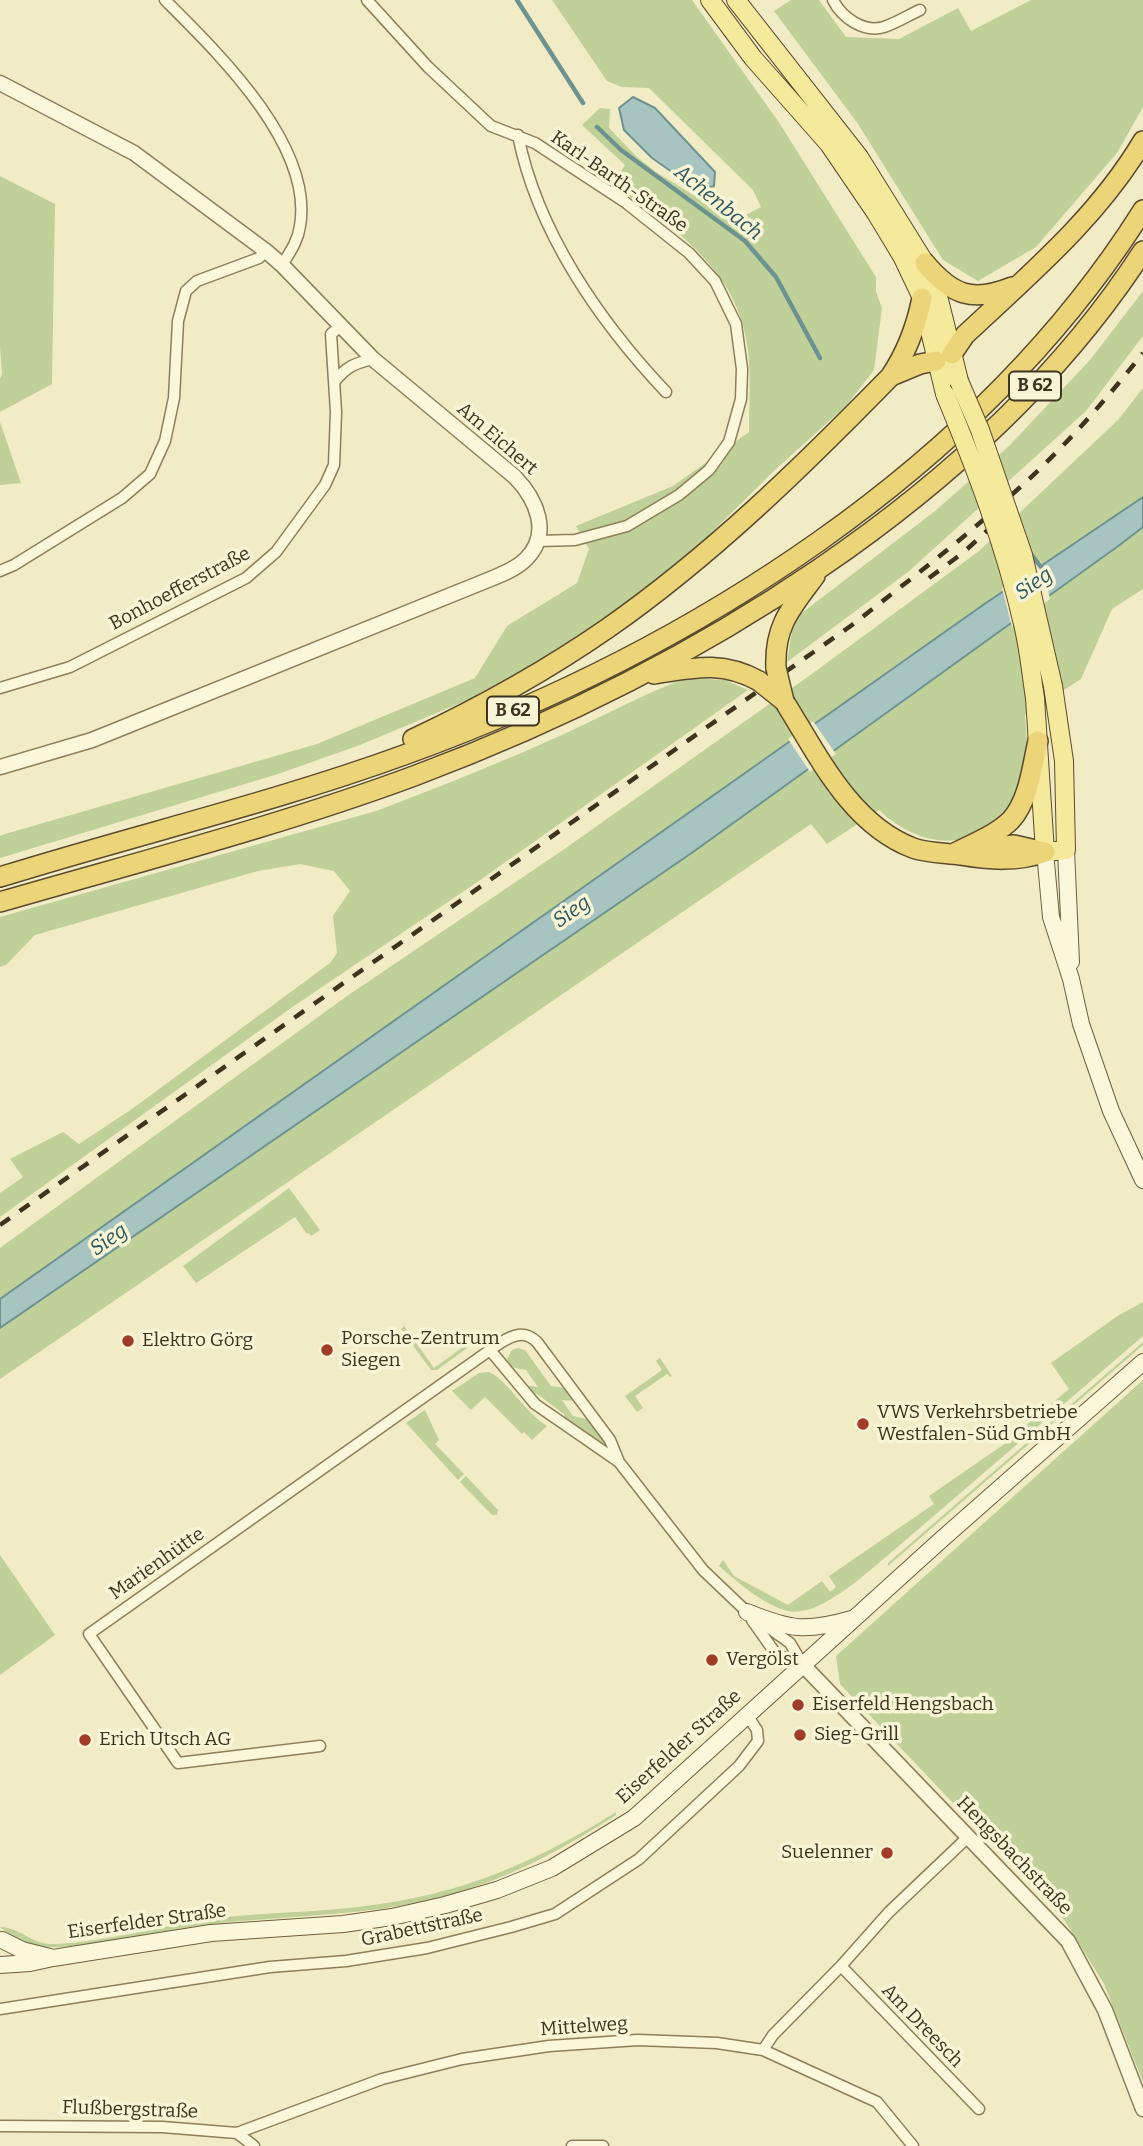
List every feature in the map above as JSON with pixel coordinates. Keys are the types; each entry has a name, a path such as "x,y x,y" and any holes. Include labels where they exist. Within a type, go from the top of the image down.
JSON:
{"highway":[{"path":"944,358 1080,226 1121,176 1143,141"},
{"name":"B 62","path":"0,877 286,794 405,754 556,692 669,633 782,565 913,470 999,391 1074,307 1143,210"},
{"name":"B 62","path":"0,902 297,815 413,776 520,733 639,676 712,635 826,562 925,488 1015,407 1058,362 1143,251"},
{"path":"925,263 939,281 961,293 986,295 1020,284"},
{"name":"B 62","path":"286,794 458,718 504,694 607,628 655,593 755,510 890,377 911,340 922,298"},
{"name":"B 62","path":"890,377 920,364 944,358"},
{"name":"B 62","path":"826,562 786,614 775,649 776,668 784,701 846,797 885,834 914,849 953,854 1014,845 1045,852"},
{"name":"B 62","path":"639,676 696,667 742,672 784,701"},
{"path":"953,854 1010,821 1021,804 1029,783 1038,741"}],"main road":[{"path":"709,0 753,58 829,144 883,224 922,298 944,358 959,381 980,430 1023,555 1053,686 1064,761 1071,979"},
{"path":"736,0 859,157 925,263 939,300 945,394 1006,557 1024,626 1035,698 1051,917 1095,1068 1111,1111 1143,1180"},
{"path":"744,0 751,20"},
{"name":"B 62","path":"1045,852 1066,850"},
{"name":"Eiserfelder Straße","path":"0,1963 30,1963 211,1933 343,1924 392,1917 497,1890 552,1868 634,1818 1143,1362"},
{"path":"747,1612 780,1626 799,1629 826,1626 855,1618"},
{"path":"0,1963 4,1948 1,1938"},
{"name":"Eiserfelder Straße","path":"1,1938 22,1950 52,1958"}],"street":[{"path":"165,0 250,90 291,161 299,192 301,224 295,246 282,265"},
{"name":"Karl-Barth-Straße","path":"367,0 428,67 491,126 535,143 625,202 689,253 715,281 736,324 742,369 741,399 729,442 709,470 679,495 627,526 575,540 537,541"},
{"path":"833,0 836,7 856,25 882,28 920,9"},
{"name":"Am Eichert","path":"0,83 134,153 266,251 373,359 527,489 535,500 539,513 537,541"},
{"name":"Karl-Barth-Straße","path":"518,135 522,159 553,235 593,301 642,366 666,392"},
{"path":"0,571 26,558 122,498 149,474 165,441 174,398 178,321 186,291 197,281 259,258 266,251"},
{"name":"Bonhoefferstraße","path":"0,688 70,667 246,578 276,552 330,475 336,454 331,334 341,326"},
{"path":"335,381 344,369 373,359"},
{"path":"0,767 92,740 494,578 525,561 537,541"},
{"name":"Marienhütte","path":"320,1746 178,1763 89,1634 515,1335 533,1338 610,1440 619,1462 703,1570 747,1612 790,1643 803,1665"},
{"name":"Marienhütte","path":"490,1350 527,1396 544,1411 619,1462"},
{"name":"Marienhütte","path":"747,1612 776,1654 803,1665"},
{"name":"Hengsbachstraße","path":"803,1665 1068,1941 1105,2010 1143,2109"},
{"name":"Grabettstraße","path":"0,2009 270,1967 346,1961 427,1948 555,1914 639,1859 739,1766 758,1741 757,1730 747,1715"},
{"path":"763,2050 773,2035 841,1966 889,1912 968,1836"},
{"name":"Am Dreesch","path":"841,1966 979,2109"},
{"name":"Mittelweg","path":"237,2133 382,2079 462,2059 549,2046 638,2040 717,2043 763,2050 877,2102 913,2146"},
{"name":"Flußbergstraße","path":"0,2126 162,2127 237,2133"},
{"path":"237,2133 254,2146"},
{"path":"572,2146 603,2146"}],"green space":[{"path":"552,0 692,0 780,124 876,277 876,292 882,308 874,370 846,406 777,468 700,544 646,590 546,657 482,694 360,745 278,774 0,858 0,836 5,834 317,744 475,678 507,626 577,583 589,549 576,526 673,486 749,432 748,351 742,323 732,297 718,274 680,234 612,185 625,165 582,125 600,108 610,109 609,128 656,172 695,196 720,194 736,220 761,207 753,190 649,88 622,87 607,81"},
{"path":"791,0 819,0 846,37 899,39 958,8 971,31 1031,0 1143,0 1143,107 1117,153 1036,247 978,281 943,260 858,124 774,11"},
{"path":"0,176 55,204 52,384 0,412 2,374"},
{"path":"1143,291 1143,336 1086,411 908,572 787,662 794,619 935,511 1009,446 1090,360"},
{"path":"1143,388 1143,497 983,605 0,1299 0,1248 347,996 563,850 809,676 979,551 1118,420"},
{"path":"0,422 21,483 0,485"},
{"path":"1143,527 1143,589 1112,609 1081,679 1025,715 1026,763 1016,795 1002,815 985,830 966,838 945,841 923,837 901,827 879,810 827,844 811,824 0,1379 0,1328 693,852"},
{"path":"686,678 725,680 748,690 476,883 291,1008 0,1217 0,1193 23,1177 10,1159 63,1132 79,1144 132,1109 330,963 337,953 333,916 350,891 334,871 300,864 258,871 35,935 6,965 0,967 0,917 376,811 518,754"},
{"path":"289,1188 320,1230 311,1236 307,1234 295,1217 196,1283 183,1266"},
{"path":"1143,1302 1143,1336 886,1557 826,1602 800,1611 779,1608 761,1599 719,1566 723,1560 734,1576 788,1605 822,1581 830,1592 836,1587 829,1576 934,1504 929,1496 1003,1445 1069,1389 1051,1363 1119,1315"},
{"path":"404,1326 434,1368 481,1334 481,1338 437,1370 431,1370 401,1329"},
{"path":"1143,1342 1143,1345 888,1566 888,1563"},
{"path":"512,1350 525,1350 551,1386 565,1388 575,1401 562,1400 573,1416 587,1419 606,1445 565,1421 564,1414 537,1394 530,1393 524,1385 538,1387 526,1370 511,1367 507,1359"},
{"path":"660,1358 672,1376 667,1374 635,1396 643,1408 637,1412 625,1396 662,1370 656,1361"},
{"path":"489,1372 504,1383 538,1420 547,1426 532,1440 524,1432 522,1434 485,1397 471,1410 452,1391 479,1373"},
{"path":"1143,1380 1143,2082 1104,1984 1065,1921 840,1684 836,1656"},
{"path":"425,1410 439,1440 435,1444 464,1474 458,1480 406,1423"},
{"path":"466,1476 498,1510 497,1515 492,1515 460,1482"},
{"path":"0,1555 55,1635 0,1675"},
{"path":"616,1812 616,1815 582,1836 511,1873 442,1897 410,1904 344,1913 211,1924 73,1946 31,1945 0,1927 15,1930 46,1944 74,1943 211,1919 377,1905 449,1889 517,1865"}],"water":[{"path":"633,97 655,108 715,172 714,186 699,191 652,158 624,130 619,108"},
{"name":"Sieg","path":"1143,497 1143,527 1121,544 693,852 0,1328 0,1299 983,605"}],"pier":[{"path":"1041,561 1050,599 1012,627 1002,588"},
{"path":"813,721 836,754 810,772 788,739"}],"waterway":[{"name":"Achenbach","path":"517,0 583,103"},
{"name":"Achenbach","path":"597,127 621,150 745,241 776,277 820,358"},
{"name":"Achenbach","path":"1028,550 1044,571"}],"railway":[{"path":"0,1225 852,625 957,542 1034,474 1083,424 1143,353"},
{"path":"929,578 964,552 991,527"}],"place":[{"name":"Elektro Görg","path":"128,1341"},
{"name":"Porsche-Zentrum Siegen","path":"327,1350"},
{"name":"VWS Verkehrsbetriebe Westfalen-Süd GmbH","path":"863,1424"},
{"name":"Vergölst","path":"712,1660"},
{"name":"Eiserfeld Hengsbach","path":"798,1705"},
{"name":"Sieg-Grill","path":"800,1735"},
{"name":"Erich Utsch AG","path":"85,1740"},
{"name":"Suelenner","path":"887,1853"}]}
